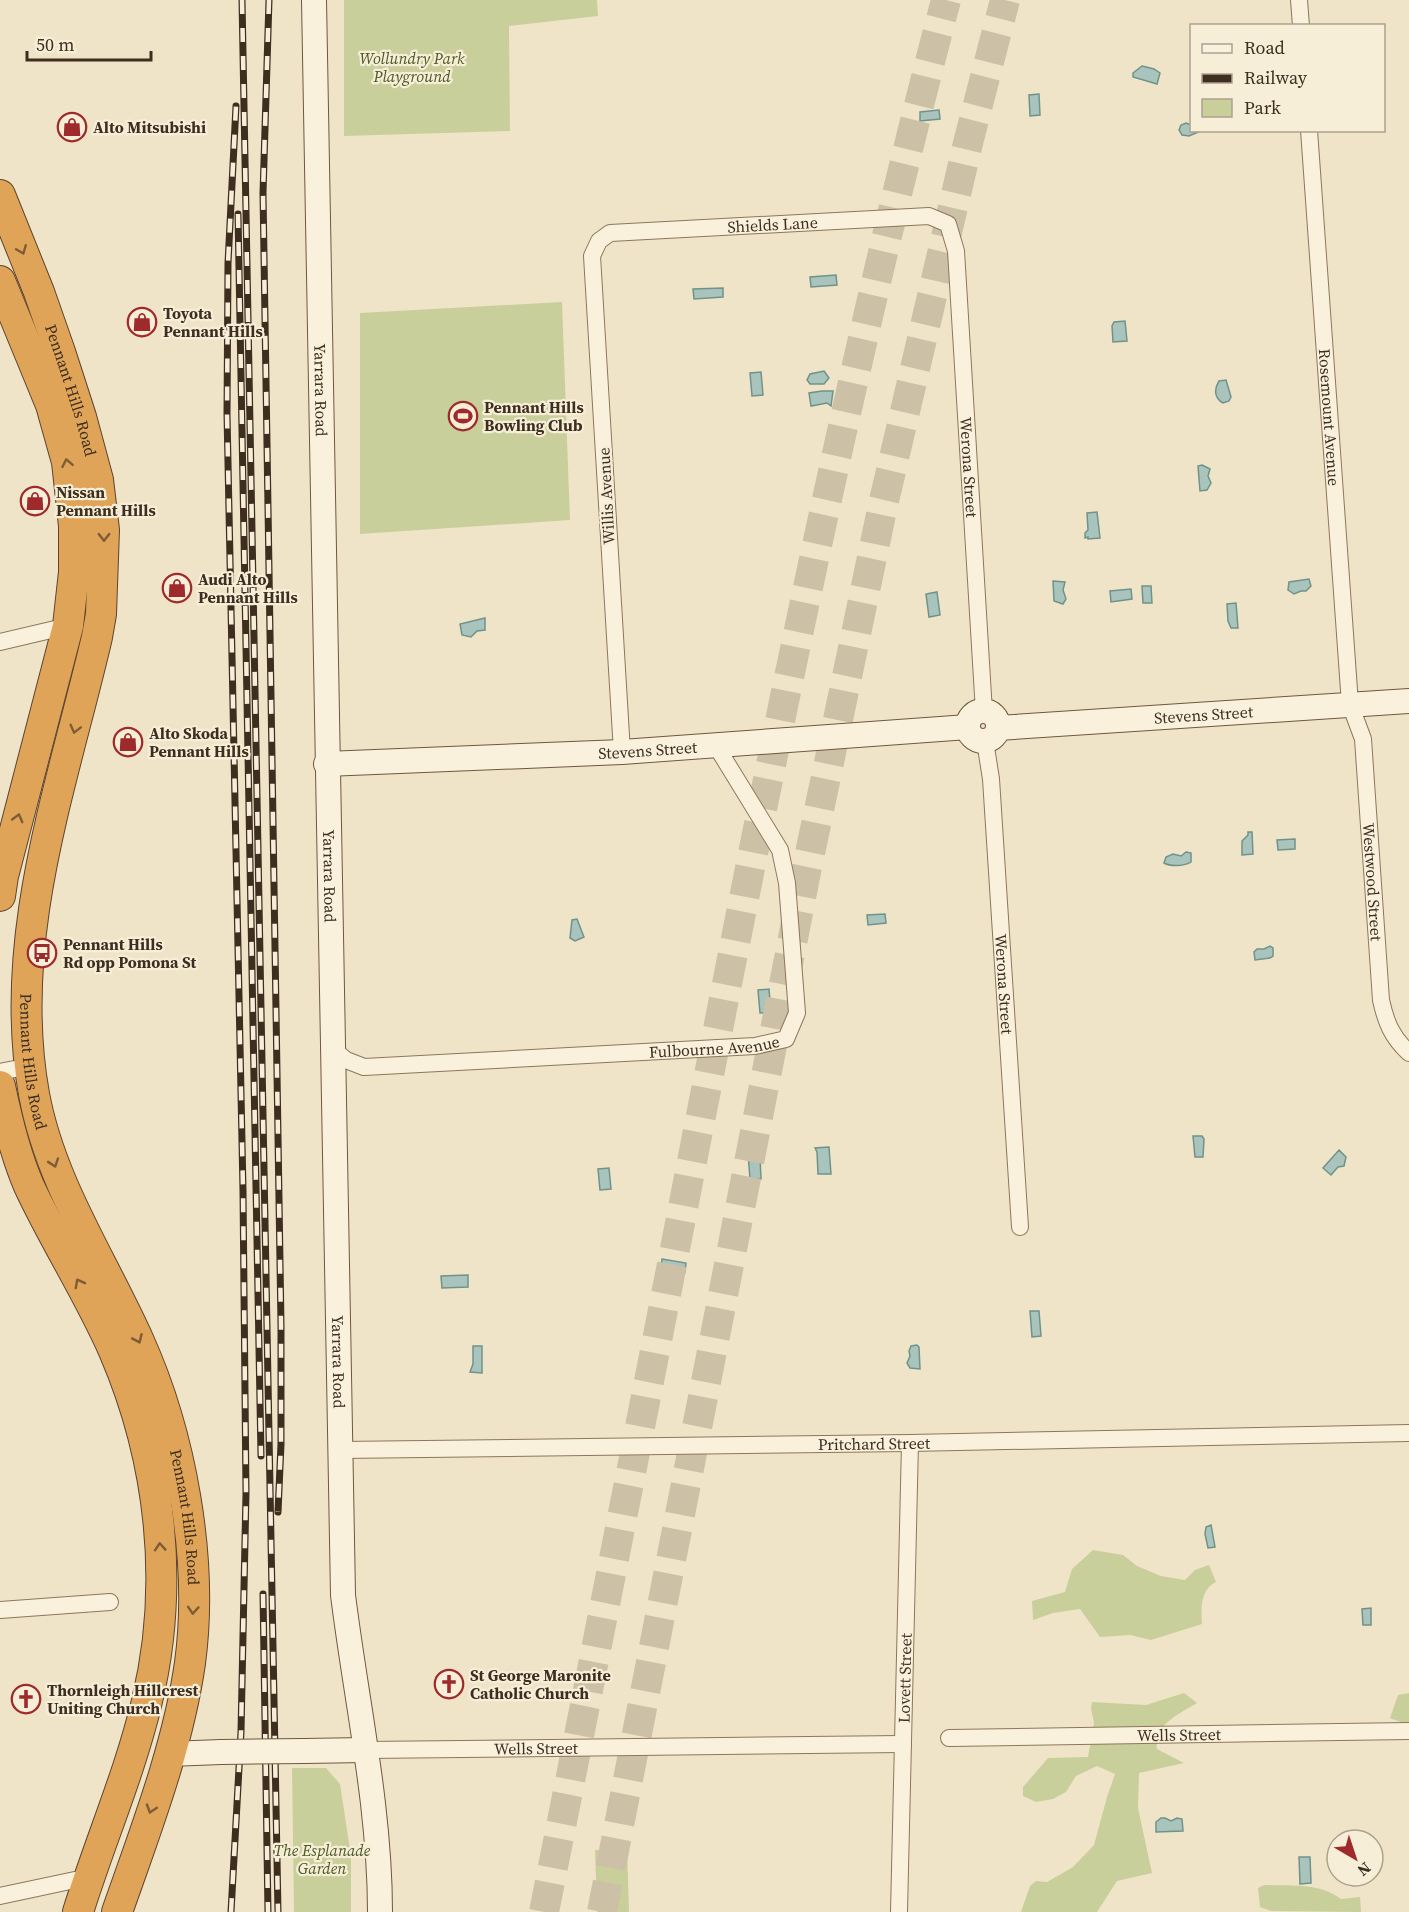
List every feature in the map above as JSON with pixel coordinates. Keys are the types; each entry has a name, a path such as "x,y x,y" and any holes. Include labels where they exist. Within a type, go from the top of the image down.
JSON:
{"highway":[{"name":"Pennant Hills Road","path":"0,195 39,292 81,417 98,480 104,530 101,614 97,637 42,862 32,915 27,964 28,1040 34,1096 57,1172 138,1338 173,1435 186,1507 194,1594 190,1662 181,1711 117,1912"},
{"name":"Pennant Hills Road","path":"0,281 51,405 67,462 74,526 74,572 68,626 3,876 0,896"},
{"name":"Pennant Hills Road","path":"0,1086 13,1142 29,1185 113,1350 131,1395 145,1442 156,1501 161,1552 162,1595 156,1659 147,1702 78,1912"},
{"path":"104,1833 151,1757 156,1754 169,1754"}],"main road":[{"name":"Yarrara Road","path":"314,0 342,1595 378,1855 380,1912"},
{"name":"Stevens Street","path":"326,765 622,752 715,744 1409,701"},
{"name":"Wells Street","path":"169,1754 365,1749"}],"street":[{"path":"1299,0 1301,24"},
{"name":"Rosemount Avenue","path":"1309,132 1350,704"},
{"name":"Shields Lane","path":"599,241 610,233 929,216 948,224"},
{"name":"Werona Street","path":"948,224 956,251 984,727 991,779 1020,1227"},
{"name":"Willis Avenue","path":"599,241 592,256 622,752"},
{"path":"0,642 68,626"},
{"name":"Westwood Street","path":"1350,704 1363,740 1381,1000 1389,1030 1409,1053"},
{"name":"Fulbourne Avenue","path":"331,1047 346,1060 364,1067 755,1046 786,1039 797,1013 787,883 780,850 715,744"},
{"path":"0,1072 30,1066"},
{"name":"Pritchard Street","path":"340,1450 910,1443 1409,1433"},
{"name":"Lovett Street","path":"899,1912 910,1443"},
{"path":"0,1610 110,1602"},
{"name":"Wells Street","path":"949,1738 1409,1731"},
{"name":"Wells Street","path":"365,1749 903,1744"},
{"path":"0,1896 89,1877"}],"green space":[{"name":"Wollundry Park Playground","path":"344,0 597,0 598,16 509,26 510,131 344,136"},
{"name":"Pennant Hills Bowling Club","path":"562,302 570,520 360,534 360,313"},
{"path":"1093,1550 1123,1555 1137,1566 1161,1576 1185,1580 1195,1570 1209,1565 1216,1582 1204,1595 1202,1624 1151,1640 1130,1635 1100,1637 1080,1609 1053,1613 1033,1620 1032,1601 1065,1592 1072,1569"},
{"path":"1184,1693 1197,1703 1175,1716 1163,1727 1159,1733 1157,1749 1184,1763 1139,1773 1138,1808 1152,1873 1117,1881 1097,1912 1021,1912 1030,1886 1036,1881 1047,1882 1073,1867 1094,1845 1115,1774 1097,1766 1076,1776 1066,1792 1053,1799 1036,1802 1023,1796 1023,1787 1048,1758 1088,1757 1094,1723 1092,1702 1146,1705"},
{"path":"1409,1693 1409,1723 1390,1718 1398,1695"},
{"name":"The Esplanade Garden","path":"292,1768 326,1768 340,1784 351,1856 351,1912 294,1912"},
{"path":"627,1849 629,1912 597,1912 595,1850"},
{"path":"1264,1885 1314,1887 1341,1899 1360,1897 1361,1912 1271,1911 1260,1907 1258,1888"}],"water":[{"path":"1142,66 1160,73 1157,84 1133,77 1133,73"},
{"path":"1039,94 1040,115 1030,116 1029,95"},
{"path":"939,110 940,119 920,121 920,112"},
{"path":"1186,123 1190,125 1190,132 1199,132 1189,136 1182,135 1179,130 1181,125"},
{"path":"836,275 837,285 811,287 810,277"},
{"path":"723,288 723,297 694,299 693,289"},
{"path":"1125,321 1127,341 1113,342 1114,322"},
{"path":"824,371 829,378 824,384 810,384 807,380 810,374"},
{"path":"761,372 763,395 752,396 750,373"},
{"path":"1226,380 1231,397 1229,401 1223,403 1216,396 1216,387 1219,381"},
{"path":"833,391 831,406 827,403 811,406 809,393"},
{"path":"1202,465 1210,469 1208,476 1211,483 1207,490 1200,491 1198,466"},
{"path":"1097,512 1100,538 1085,538 1088,530 1087,513"},
{"path":"1309,579 1311,586 1306,591 1294,594 1288,590 1289,582"},
{"path":"1053,581 1065,582 1063,590 1066,599 1063,604 1054,601"},
{"path":"1142,586 1151,586 1152,603 1143,603"},
{"path":"1131,589 1132,599 1111,602 1110,591"},
{"path":"937,592 940,615 929,617 926,594"},
{"path":"1236,603 1238,628 1231,628 1228,621 1227,604"},
{"path":"485,618 485,630 477,631 471,637 462,635 460,624"},
{"path":"1248,832 1252,832 1253,854 1242,855 1242,841"},
{"path":"1295,839 1295,849 1278,850 1277,840"},
{"path":"1186,852 1191,853 1191,862 1182,865 1164,863 1166,857 1173,854 1181,856"},
{"path":"885,914 886,923 868,925 867,915"},
{"path":"577,919 584,937 575,941 570,938 572,920"},
{"path":"1270,946 1273,948 1273,956 1255,960 1254,952 1257,949"},
{"path":"769,989 771,1012 760,1013 758,990"},
{"path":"1193,1136 1202,1136 1204,1139 1203,1157 1195,1157"},
{"path":"829,1147 831,1174 818,1174 815,1148"},
{"path":"1339,1150 1346,1157 1344,1166 1338,1167 1331,1175 1323,1168"},
{"path":"748,1153 755,1153 760,1157 761,1179 750,1179"},
{"path":"609,1168 611,1189 600,1190 598,1169"},
{"path":"662,1259 686,1263 685,1272 661,1269"},
{"path":"468,1275 468,1287 442,1288 441,1276"},
{"path":"1030,1311 1039,1311 1041,1336 1032,1337"},
{"path":"917,1345 920,1369 910,1368 907,1363 911,1346"},
{"path":"473,1346 482,1346 482,1373 470,1372 473,1364"},
{"path":"1211,1525 1215,1547 1208,1548 1205,1534 1206,1527"},
{"path":"1371,1608 1371,1625 1363,1625 1362,1609"},
{"path":"1161,1818 1171,1821 1177,1818 1182,1819 1183,1831 1156,1832 1156,1822"},
{"path":"1299,1857 1310,1857 1311,1883 1300,1884"}],"tunnel":[{"path":"544,1912 724,998 812,569 876,284 946,0"},
{"path":"602,1912 806,872 883,505 968,143 1005,0"}],"railway":[{"path":"242,0 278,1912"},
{"path":"269,0 263,193 281,1325 281,1444 278,1512"},
{"path":"231,1912 241,1732 246,1493 243,1190 227,414 228,263 236,106"},
{"path":"238,214 261,1456"},
{"path":"263,1594 268,1912"}],"place":[{"name":"Alto Mitsubishi","path":"72,127"},
{"name":"Toyota Pennant Hills","path":"142,322"},
{"name":"Pennant Hills Bowling Club","path":"463,416"},
{"name":"Nissan Pennant Hills","path":"35,501"},
{"name":"Audi Alto Pennant Hills","path":"177,588"},
{"name":"Alto Skoda Pennant Hills","path":"128,742"},
{"name":"Pennant Hills Rd opp Pomona St","path":"42,953"},
{"name":"St George Maronite Catholic Church","path":"449,1684"},
{"name":"Thornleigh Hillcrest Uniting Church","path":"26,1699"}]}
